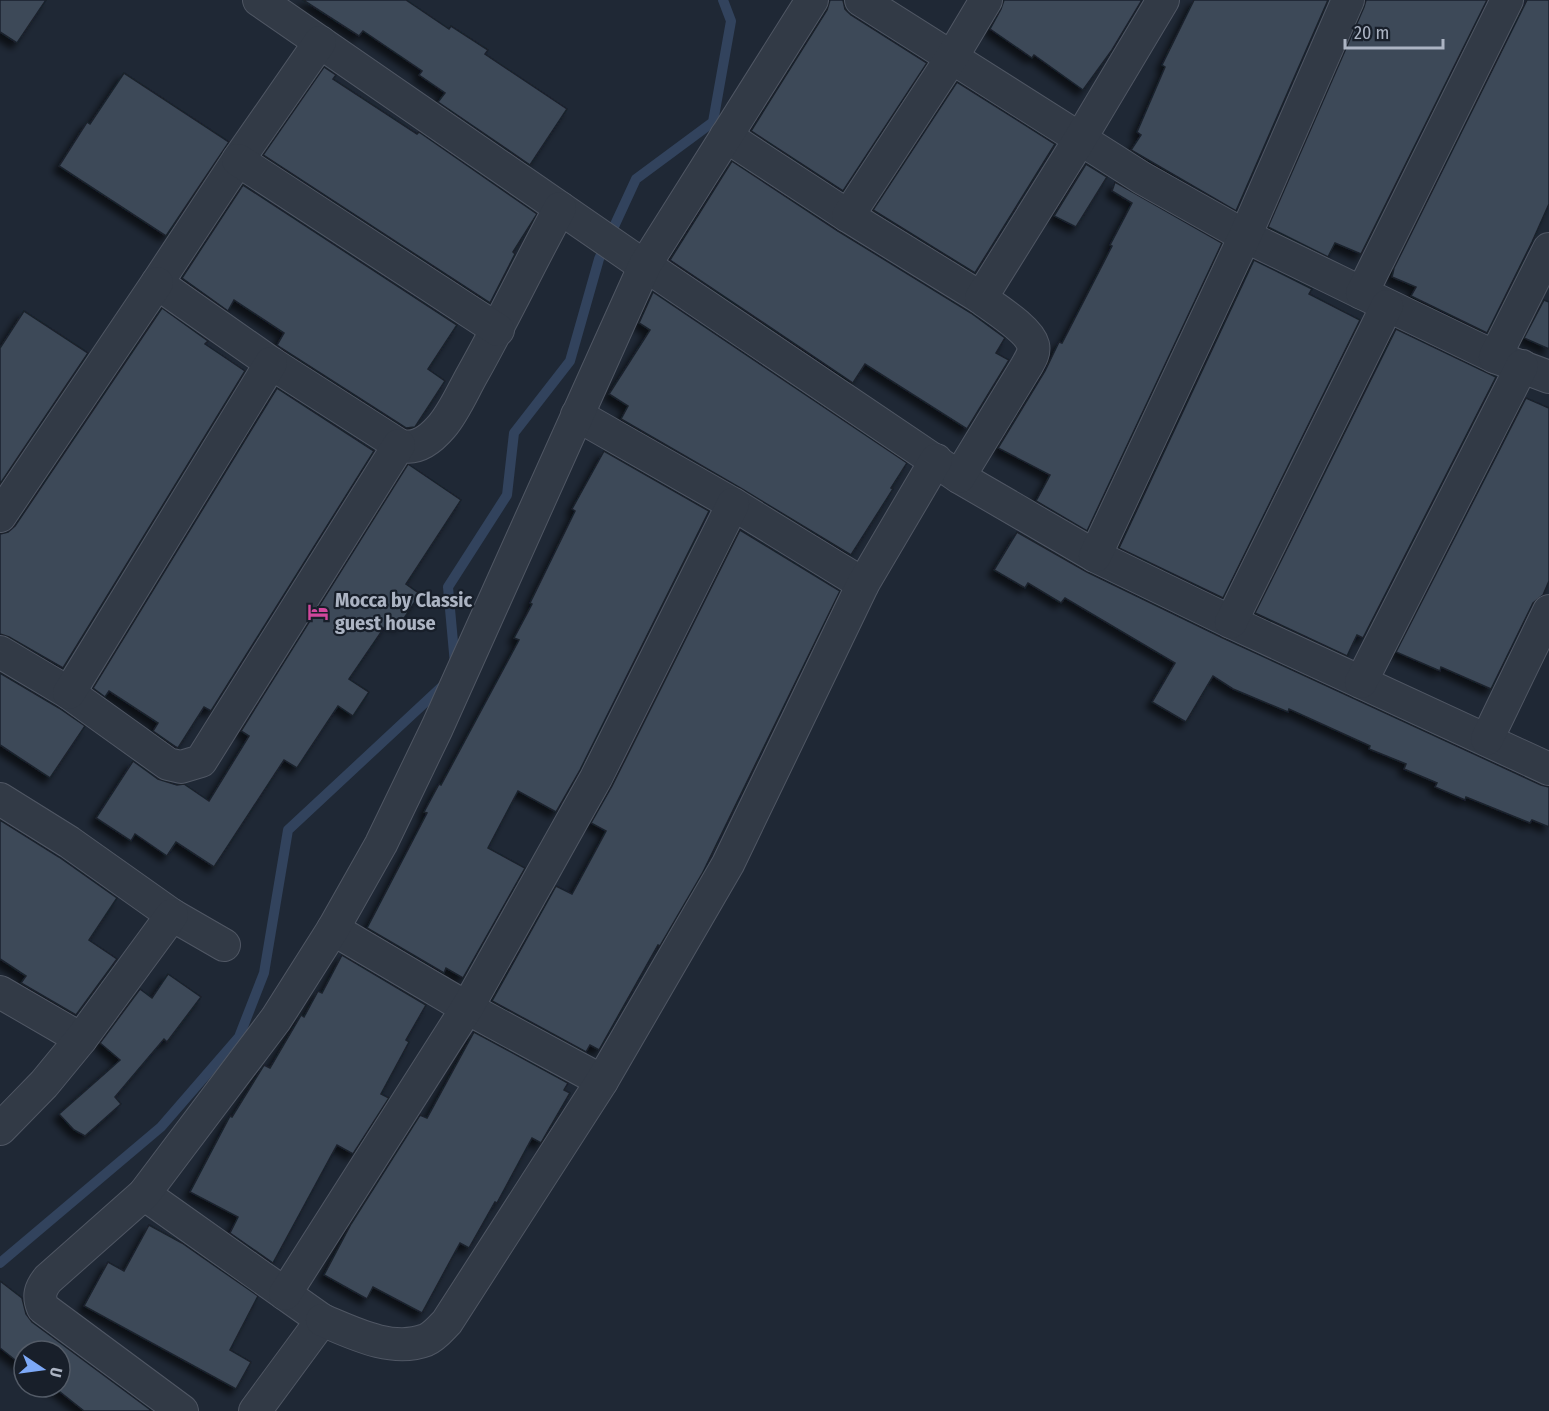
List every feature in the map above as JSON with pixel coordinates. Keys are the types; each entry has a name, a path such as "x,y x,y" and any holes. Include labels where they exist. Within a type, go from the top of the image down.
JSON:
{"street":[{"path":"259,0 566,212 947,469 1095,556 1231,622 1549,769"},
{"path":"182,1411 43,1308 39,1299 42,1287 48,1279 144,1194 276,1019 333,929 381,844 493,608 577,415 640,262 726,136 812,0"},
{"path":"861,0 1142,178 1245,236 1522,367"},
{"path":"848,216 952,57 986,0"},
{"path":"981,298 1080,139 1162,0"},
{"path":"1095,556 1245,236 1348,0"},
{"path":"1231,622 1508,0"},
{"path":"0,516 237,160 320,42"},
{"path":"144,1194 322,1320 350,1332 389,1344 406,1344 426,1340 436,1334 447,1322 602,1081 728,864 863,584 947,469 1026,367 1033,352 1033,344 1027,334 981,298 848,216 726,136"},
{"path":"237,160 498,330"},
{"path":"157,283 271,363 399,445 418,446 443,425 566,212"},
{"path":"1360,682 1522,367 1549,249"},
{"path":"69,693 271,363"},
{"path":"577,415 733,504 863,584"},
{"path":"0,652 69,693 168,764 181,766 201,761 399,445"},
{"path":"285,1294 467,1008 596,778 733,504"},
{"path":"1487,739 1549,611"},
{"path":"0,800 69,842 172,915 224,945"},
{"path":"0,1129 44,1084 81,1039 172,915"},
{"path":"333,929 467,1008 602,1081"},
{"path":"0,992 81,1039"},
{"path":"255,1411 322,1320"}],"building":[{"path":"0,0 46,0 17,43 0,32"},
{"path":"303,0 406,0 449,29 451,26 488,50 485,54 567,109 530,165 438,102 445,93 419,75 422,71 363,31 359,36"},
{"path":"830,0 843,0 845,9 851,15 927,63 843,191 751,131 827,10"},
{"path":"1004,0 1142,0 1112,50 1083,90 1034,55 1032,58 990,29"},
{"path":"1194,0 1328,0 1236,211 1131,150 1141,135 1137,132 1165,67 1162,65"},
{"path":"1366,0 1487,0 1361,254 1335,243 1328,257 1268,227"},
{"path":"1527,0 1549,0 1549,204 1487,333 1411,296 1416,287 1392,277 1394,268"},
{"path":"324,67 336,75 333,79 417,134 419,132 537,214 513,252 515,254 490,303 263,155"},
{"path":"124,73 229,142 166,236 59,166 87,122 90,124"},
{"path":"957,82 1055,144 975,273 873,210"},
{"path":"732,161 838,231 971,313 1005,338 996,353 1009,360 967,429 865,364 853,383 670,260"},
{"path":"1086,164 1107,177 1076,227 1054,216"},
{"path":"1115,182 1222,243 1087,531 1036,501 1050,475 998,448 1045,371 1059,342 1062,343 1132,203 1112,191"},
{"path":"243,185 457,325 428,369 445,381 415,427 406,428 281,348 277,345 284,333 234,300 228,311 182,278"},
{"path":"1254,260 1312,289 1309,294 1360,320 1223,598 1119,548"},
{"path":"653,292 907,463 851,555 621,419 628,406 609,394 650,330 639,323"},
{"path":"1544,300 1549,302 1549,349 1524,338"},
{"path":"162,308 208,341 205,344 245,371 63,668 0,634 0,534 8,532 15,526"},
{"path":"24,311 88,353 0,484 0,348"},
{"path":"1396,329 1496,377 1363,638 1357,635 1347,656 1255,613"},
{"path":"277,388 374,451 211,711 204,707 178,748 153,731 158,723 109,691 105,697 93,688"},
{"path":"1526,398 1549,408 1549,581 1543,595 1533,603 1491,689 1441,667 1440,671 1396,652"},
{"path":"604,451 709,511 580,770 556,812 518,791 488,848 525,868 463,978 446,968 444,973 367,928 427,813 424,812 439,784 441,785 519,640 514,638 575,511 572,509"},
{"path":"408,464 461,500 406,584 420,594 399,626 390,619 349,679 369,692 353,716 338,706 297,768 284,760 214,867 176,842 167,856 135,834 131,841 96,818 133,761 158,779 177,785 184,784 209,801 249,736 241,731"},
{"path":"740,530 840,591 702,874 660,946 658,945 599,1050 590,1045 586,1052 492,1001 556,886 572,894 606,831 591,823 612,786"},
{"path":"1017,532 1087,572 1223,638 1549,787 1549,827 1532,820 1530,823 1435,787 1437,783 1404,769 1406,764 1369,749 1370,746 1289,709 1288,712 1233,689 1213,676 1186,722 1152,702 1175,663 1065,598 1061,603 1028,583 1025,588 994,570"},
{"path":"0,673 85,726 50,778 0,745"},
{"path":"0,820 59,857 117,898 89,940 117,959 76,1015 21,983 26,976 0,959"},
{"path":"342,955 426,1005 406,1040 409,1042 381,1094 389,1098 353,1154 337,1145 273,1263 230,1233 238,1217 190,1192 230,1116 232,1117 264,1065 270,1068 301,1015 304,1017 318,991 322,993"},
{"path":"168,974 201,997 167,1042 164,1039 115,1097 121,1104 85,1136 74,1130 59,1114 120,1060 100,1043 140,989 152,998"},
{"path":"474,1032 568,1083 564,1090 570,1093 541,1143 532,1138 497,1203 495,1202 469,1248 460,1243 422,1313 373,1287 367,1299 324,1275 351,1224 420,1115 427,1118"},
{"path":"149,1225 182,1243 258,1296 230,1350 251,1362 236,1389 84,1306 108,1262 124,1271"},
{"path":"0,1281 22,1298 26,1314 32,1322 55,1339 12,1339 12,1358 0,1348"},
{"path":"72,1352 152,1411 84,1411 69,1399 72,1399"}],"waterway":[{"path":"455,664 448,587 507,495 514,433 570,361 599,259 636,179 713,122 731,21 723,0"},
{"path":"0,1263 161,1127 239,1037 264,973 288,830 447,682"}],"place":[{"name":"Mocca by Classic guest house","path":"318,612"}]}
